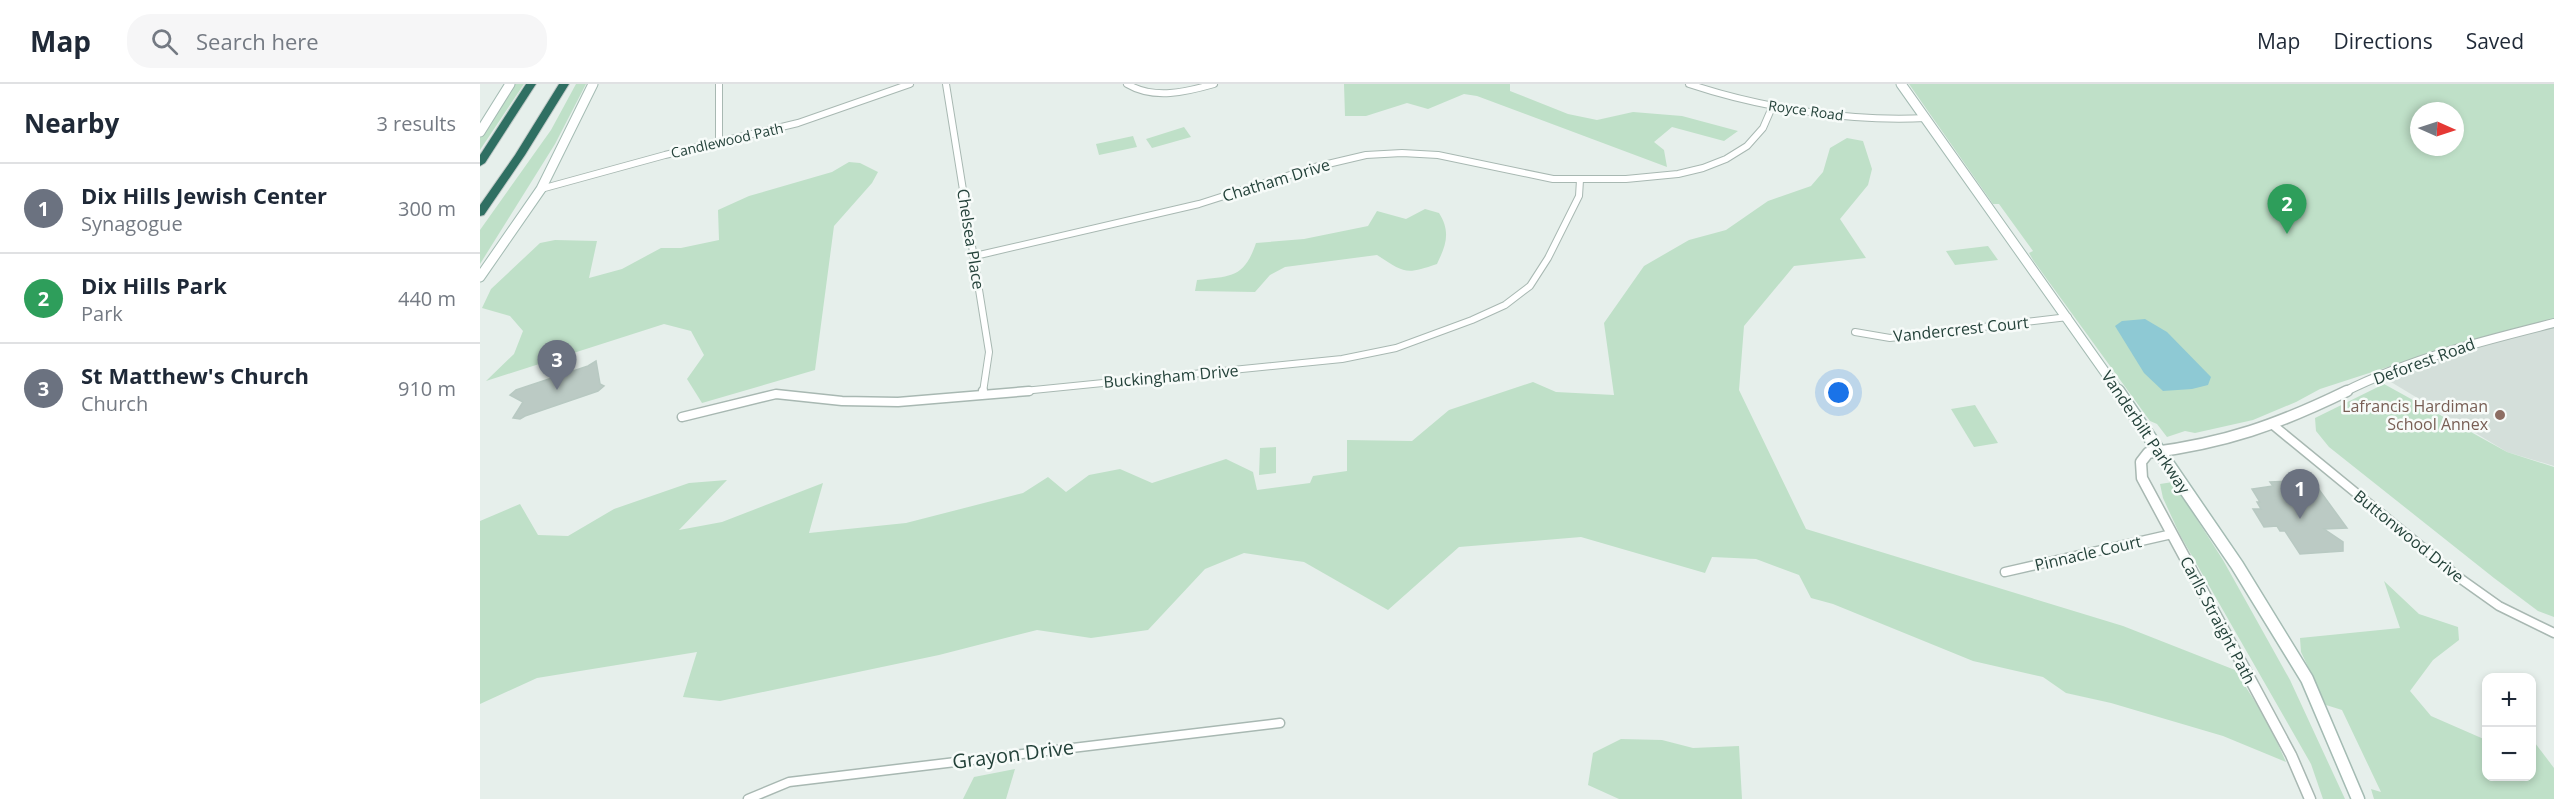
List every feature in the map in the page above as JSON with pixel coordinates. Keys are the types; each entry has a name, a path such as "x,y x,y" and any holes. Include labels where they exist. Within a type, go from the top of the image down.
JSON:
{"highway":[{"path":"480,163 531,84"},
{"path":"480,213 520,155 564,84"}],"main road":[{"path":"480,132 510,84"},
{"path":"480,277 541,189 593,84"},
{"name":"Vanderbilt Parkway","path":"1901,84 2067,317 2237,565 2307,679 2358,799"}],"street":[{"path":"719,84 719,142"},
{"name":"Candlewood Path","path":"541,189 798,123 898,86 910,84"},
{"name":"Chelsea Place","path":"946,84 989,352 983,394"},
{"path":"1126,84 1145,91 1167,93 1188,92 1214,84"},
{"name":"Royce Road","path":"1689,84 1723,96 1773,105 1883,120 1926,118"},
{"name":"Chatham Drive","path":"975,256 1198,204 1332,163 1394,152 1435,153 1552,179 1666,177 1711,164 1751,143 1766,124 1773,105"},
{"name":"Buckingham Drive","path":"682,417 776,394 842,401 898,402 1342,359 1395,348 1505,305 1530,286 1568,220 1579,196 1580,180"},
{"name":"Vandercrest Court","path":"1855,332 1890,338 2067,317"},
{"name":"Deforest Road","path":"2160,452 2212,442 2273,425 2394,369 2467,344 2554,323"},
{"name":"Buttonwood Drive","path":"2273,425 2461,579 2499,606 2554,633"},
{"name":"Carlls Straight Path","path":"2160,452 2148,453 2141,462 2142,478 2291,755 2310,799"},
{"name":"Pinnacle Court","path":"2005,572 2172,534"},
{"name":"Grayon Drive","path":"748,799 789,782 1280,723"}],"shaded area":[{"name":"Lafrancis Hardiman School Annex","path":"2554,320 2554,466 2507,452 2386,379 2397,364"}],"green space":[{"path":"515,84 524,84 480,150 480,138"},
{"path":"576,84 586,84 555,144 480,264 480,230 551,130"},
{"path":"1344,84 1510,84 1510,91 1568,114 1597,120 1633,112 1682,116 1738,131 1724,141 1672,127 1654,142 1664,150 1667,167 1477,96 1464,94 1428,109 1407,103 1366,116 1345,116"},
{"path":"1909,84 2554,84 2554,320 2397,364 2320,389 2253,420 2195,433 2185,431 2167,437 2157,424 2150,421 2033,260 2029,253 2033,251 1999,204 1993,204"},
{"path":"1184,127 1191,137 1152,148 1146,139"},
{"path":"1133,136 1137,147 1099,155 1096,144"},
{"path":"1847,138 1863,141 1872,169 1868,185 1840,219 1866,258 1794,266 1744,326 1739,390 1806,529 2123,626 2235,670 2268,722 2286,762 2223,736 2111,703 2066,693 2043,677 1973,661 1833,604 1811,598 1799,575 1756,559 1712,557 1705,573 1581,537 1459,547 1388,610 1304,562 1244,553 1205,569 1148,630 1091,638 1037,630 939,655 720,701 683,697 697,652 537,678 480,704 480,521 520,504 538,535 568,536 614,509 689,483 727,480 679,530 722,522 823,483 809,533 906,523 1023,493 1048,477 1066,492 1089,475 1120,469 1152,483 1226,459 1253,472 1257,490 1310,483 1313,476 1347,471 1347,440 1412,441 1449,410 1533,382 1556,392 1614,395 1604,323 1644,266 1689,240 1726,230 1768,201 1811,186 1823,172 1830,148"},
{"path":"849,162 860,163 878,172 872,183 834,226 815,370 702,403 687,379 704,355 691,331 664,324 486,381 514,354 523,331 510,316 482,308 491,289 540,243 555,240 597,241 589,278 622,269 661,248 681,248 719,240 718,210 749,196 832,172"},
{"path":"1425,209 1439,213 1445,226 1445,245 1437,264 1411,271 1400,269 1377,255 1285,267 1270,275 1255,292 1195,291 1197,280 1228,276 1241,269 1247,263 1256,243 1304,239 1368,226 1377,211 1406,219"},
{"path":"1988,246 1998,260 1955,265 1946,251"},
{"path":"2384,384 2507,452 2554,467 2554,617 2538,611 2494,578 2329,447 2316,431 2315,418"},
{"path":"1975,405 1998,443 1974,447 1951,409"},
{"path":"1276,447 1276,473 1259,475 1260,448"},
{"path":"2173,482 2223,560 2290,680 2345,799 2323,799 2311,764 2180,535 2163,498 2160,484"},
{"path":"2384,581 2419,614 2458,627 2459,640 2433,660 2410,691 2431,716 2482,738 2482,781 2536,781 2536,744 2554,768 2554,799 2374,799 2371,789 2381,792 2342,710 2326,705 2301,652 2300,638 2400,628"},
{"path":"1621,739 1662,740 1693,748 1739,746 1742,799 1619,799 1588,785 1593,753"},
{"path":"1015,769 1006,799 963,799 974,777"}],"water":[{"path":"2145,319 2167,332 2211,377 2208,385 2192,389 2163,391 2144,373 2115,326 2122,321"}],"building":[{"path":"596,361 600,384 604,386 598,391 520,419 513,418 523,402 510,395 516,390 588,366"},
{"path":"2312,480 2347,528 2324,529 2343,542 2343,551 2300,554 2285,531 2280,531 2277,526 2264,527 2253,509 2261,509 2257,502 2260,502 2252,489 2273,486 2270,482"}],"place":[{"name":"Dix Hills Park","path":"2287,234"},
{"name":"St Matthew's Church","path":"557,390"},
{"name":"Lafrancis Hardiman School Annex","path":"2500,415"},
{"name":"Dix Hills Jewish Center","path":"2300,519"}]}
